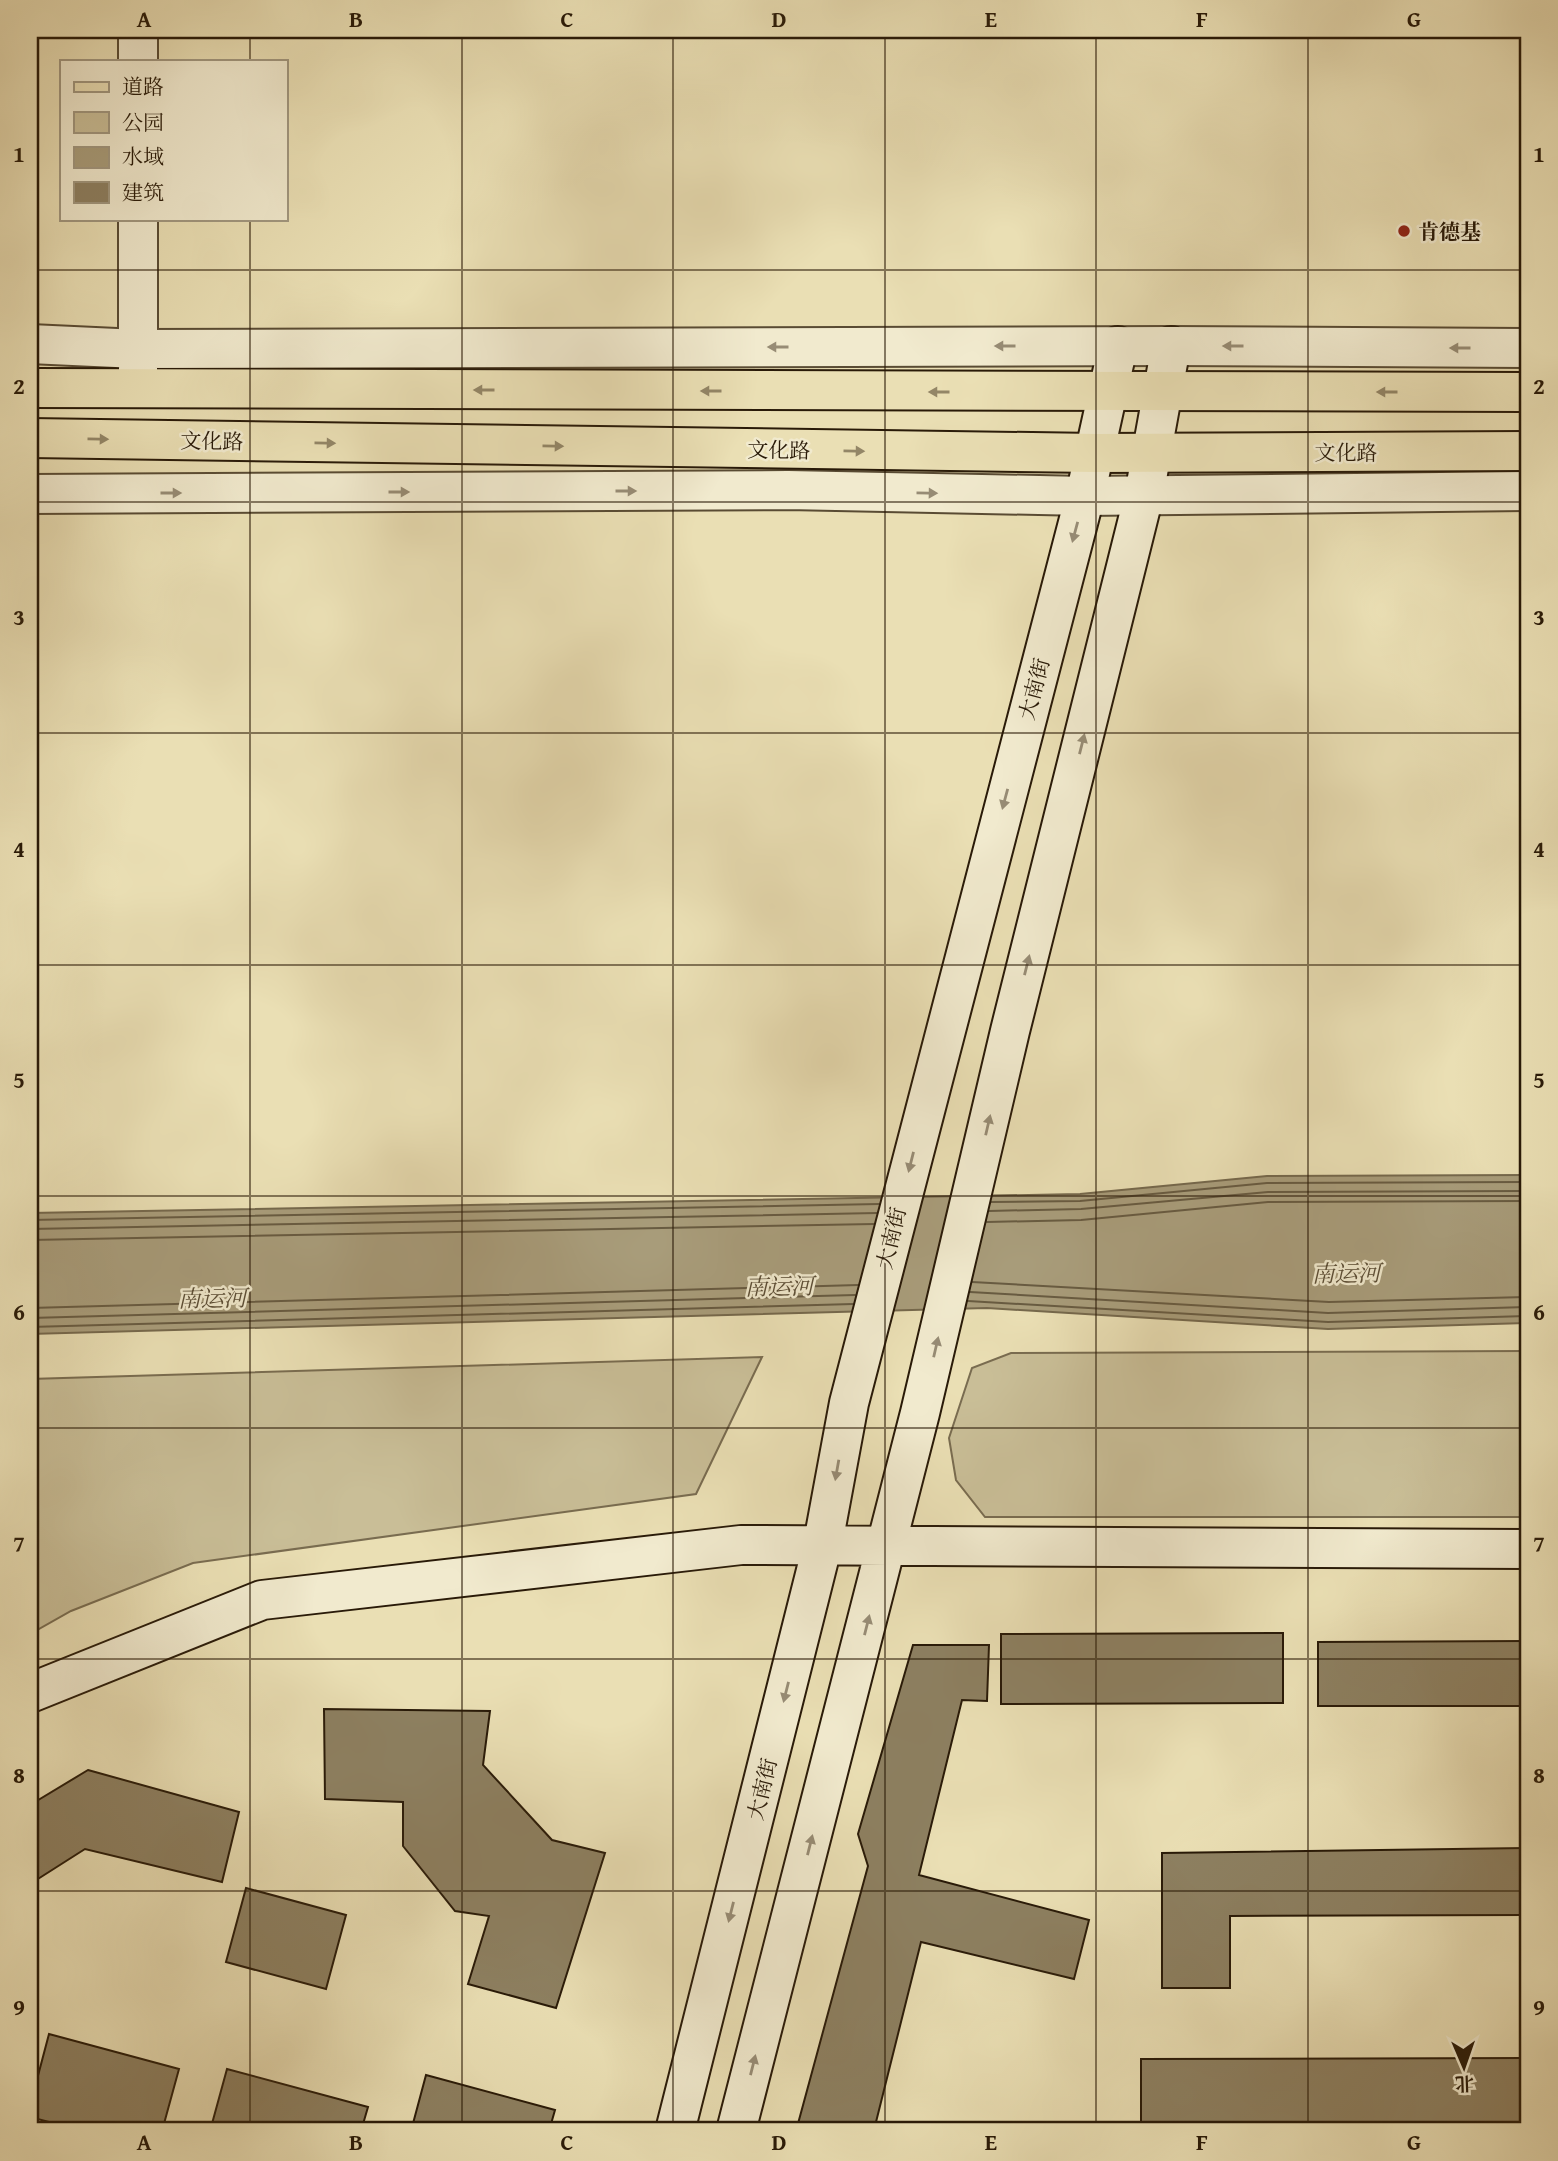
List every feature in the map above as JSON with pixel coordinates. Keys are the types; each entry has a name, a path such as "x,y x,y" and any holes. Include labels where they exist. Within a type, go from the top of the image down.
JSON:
{"main road":[{"path":"30,388 1528,392"},
{"name":"文化路","path":"30,438 1096,453 1528,452"}],"street":[{"path":"138,30 138,60"},
{"path":"138,220 138,389"},
{"path":"30,344 138,349 1118,346 1528,348"},
{"name":"大南街","path":"675,2131 823,1543 849,1403 1096,453 1118,346"},
{"path":"736,2131 887,1546 1010,1031 1144,495 1171,346"},
{"path":"784,450 788,490"},
{"path":"30,494 788,490 1085,496 1528,491"},
{"path":"30,1693 262,1600 741,1545 823,1543 887,1546 1528,1549"}],"green space":[{"path":"1528,1351 1528,1517 985,1517 956,1480 949,1438 972,1368 1011,1353"},
{"path":"762,1357 696,1494 193,1563 71,1611 30,1634 30,1379"}],"water":[{"name":"南运河","path":"1528,1175 1528,1323 1328,1329 987,1308 30,1334 30,1213 1080,1194 1267,1176"}],"building":[{"path":"1283,1633 1283,1703 1001,1704 1001,1634"},
{"path":"1528,1641 1528,1706 1318,1706 1318,1642"},
{"path":"913,1645 989,1645 987,1701 962,1700 919,1875 1089,1920 1074,1979 921,1942 876,2122 909,2131 796,2131 868,1866 858,1834"},
{"path":"324,1709 490,1711 483,1765 552,1840 605,1853 556,2008 468,1984 489,1916 455,1911 403,1846 403,1802 325,1799"},
{"path":"88,1770 239,1812 222,1882 85,1849 30,1884 30,1805"},
{"path":"1528,1848 1528,1915 1230,1916 1230,1988 1162,1988 1162,1853"},
{"path":"246,1888 346,1915 326,1989 226,1962"},
{"path":"49,2034 179,2069 162,2131 83,2131 30,2117 30,2106"},
{"path":"1528,2058 1528,2131 1141,2131 1141,2059"},
{"path":"227,2069 368,2107 361,2131 210,2131"},
{"path":"426,2075 555,2110 549,2131 411,2131"}],"place":[{"name":"肯德基","path":"1404,231"}]}
